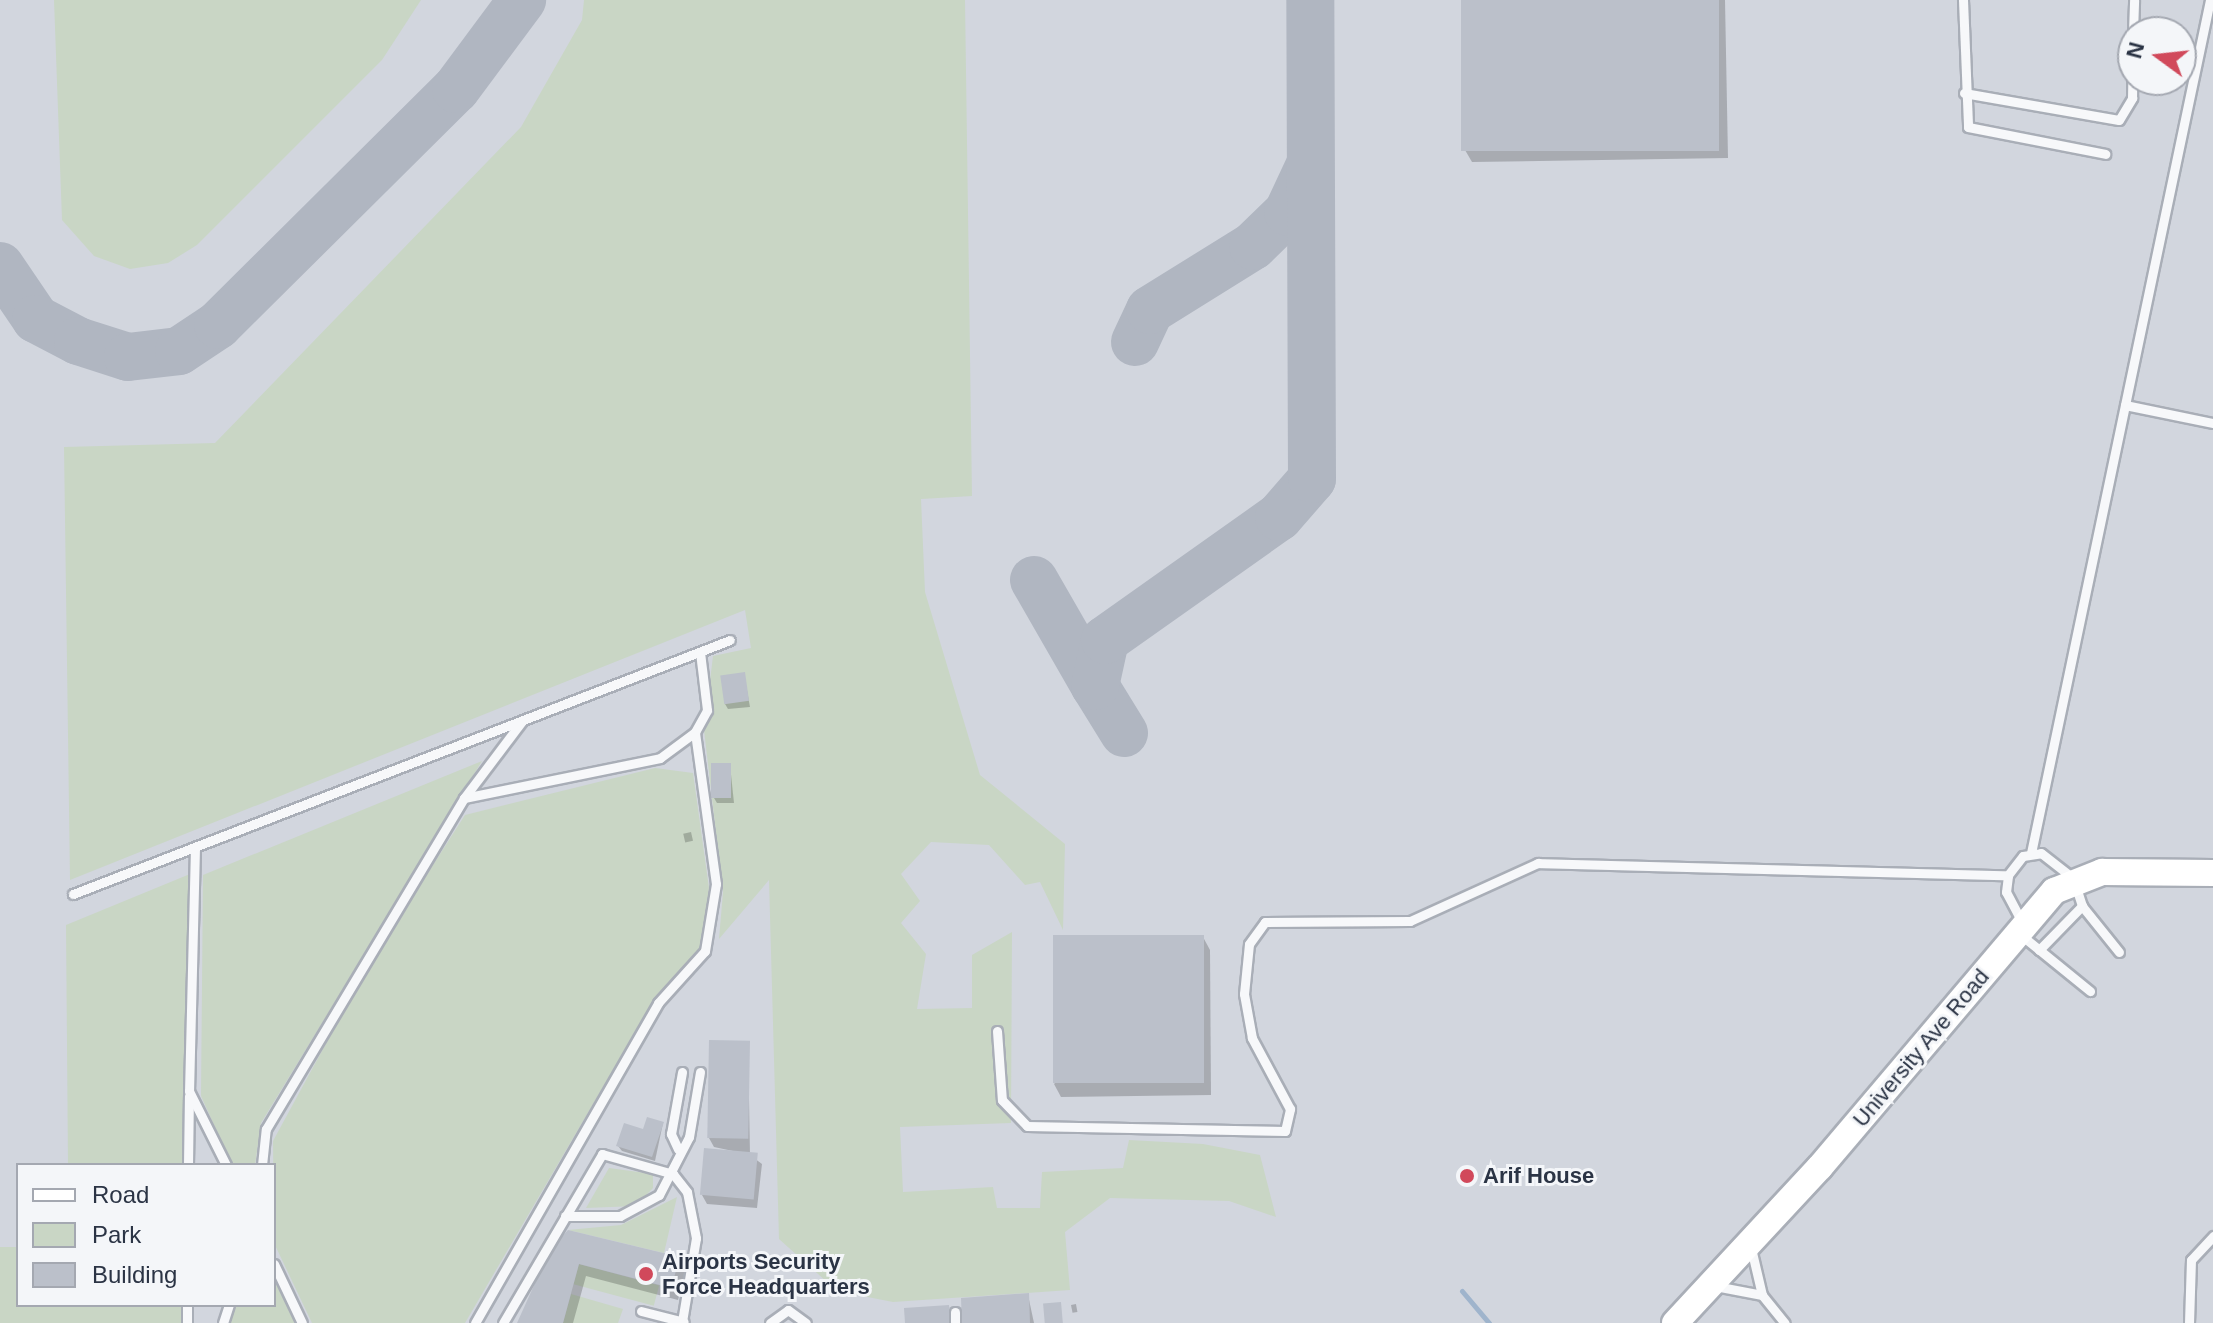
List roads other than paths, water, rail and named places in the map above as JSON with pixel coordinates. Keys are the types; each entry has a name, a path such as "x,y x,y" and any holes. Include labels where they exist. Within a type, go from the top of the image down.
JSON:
{"street":[{"path":"2073,878 2213,873"},
{"name":"University Ave Road","path":"1675,1323 2027,936 2073,878"}],"lane":[{"path":"1963,0 1964,118 1975,132 2105,154"},
{"path":"2090,991 2027,936 2006,892 2008,875 2031,853 2210,0"},
{"path":"1964,93 2119,120 2132,96"},
{"path":"2125,405 2213,423"},
{"path":"73,894 730,640"},
{"path":"475,1323 658,1003 705,951 716,884 695,732 709,690 700,652"},
{"path":"262,1163 266,1129 464,798 523,721"},
{"path":"464,798 660,758 695,732"},
{"path":"188,1163 195,847"},
{"path":"2031,853 2052,859 2073,878 2082,906 2119,952"},
{"path":"997,1031 1002,1100 1027,1126 1285,1131 1290,1109 1252,1038 1244,994 1249,944 1265,922 1410,921 1538,863 2008,875"},
{"path":"2027,936 2082,906"},
{"path":"678,1149 671,1134 682,1072"},
{"path":"565,1216 603,1220 640,1209 673,1174 678,1149 689,1137 700,1072"},
{"path":"189,1091 225,1163"},
{"path":"503,1323 602,1154 673,1174 695,1211 684,1322 641,1311"},
{"path":"2189,1323 2191,1260 2213,1236"},
{"path":"1750,1243 1762,1295 1785,1323"},
{"path":"276,1268 302,1323"},
{"path":"1711,1286 1762,1295"},
{"path":"770,1323 788,1310 806,1323"}],"waterway":[{"path":"1462,1291 1489,1323"}],"place":[{"name":"Arif House","path":"1467,1176"},
{"name":"Airports Security Force Headquarters","path":"646,1274"}]}
